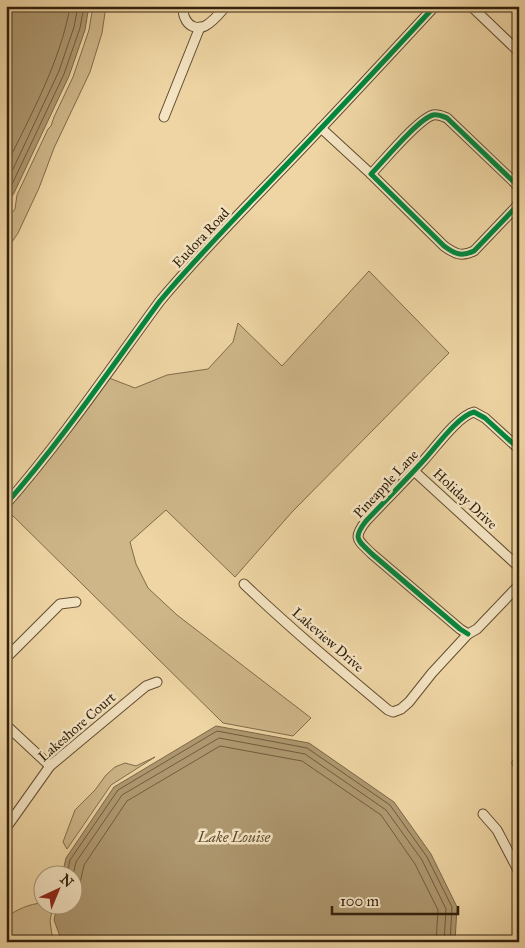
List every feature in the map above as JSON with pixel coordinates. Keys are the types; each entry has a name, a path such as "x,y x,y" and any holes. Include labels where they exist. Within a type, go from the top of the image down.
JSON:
{"street":[{"path":"183,6 185,19 194,27 204,26 226,6"},
{"name":"Eudora Road","path":"6,504 28,480 170,290 200,255 435,6"},
{"path":"471,6 519,52"},
{"path":"164,117 200,27"},
{"path":"371,174 414,128 425,118 435,114 447,118 519,188"},
{"path":"321,128 444,246 458,254 464,255 474,251 519,202"},
{"name":"Pineapple Lane","path":"468,634 372,554 358,539 358,533 366,522 469,413 479,414 519,449"},
{"name":"Holiday Drive","path":"414,471 519,568"},
{"name":"Lakeview Drive","path":"244,584 388,710 393,712 397,712 409,702 432,673 468,634"},
{"path":"468,634 477,629 519,585"},
{"path":"6,658 60,604 76,602"},
{"name":"Lakeshore Court","path":"6,828 50,766 146,686 157,682"},
{"path":"6,725 50,766"},
{"path":"483,814 497,830 519,872"}],"shaded area":[{"path":"93,6 106,6 102,33 90,72 54,148 39,188 18,233 6,251 6,220 15,209 17,195 73,77 89,30"},
{"path":"369,271 449,353 292,512 235,577 166,510 130,542 136,564 148,588 177,615 311,718 293,736 223,723 7,510 60,445 109,378 135,388 167,375 208,369 233,342 238,323 282,366"},
{"path":"155,757 111,785 67,849 63,842 75,810 95,790 106,775 115,767 125,763 136,766"},
{"path":"32,904 32,916 51,916 53,942 6,942 6,917"}],"water":[{"path":"6,6 89,6 85,30 69,76 14,193 6,206"},
{"name":"Lake Louise","path":"216,726 309,743 394,802 431,854 457,907 455,942 62,942 54,920 55,916 82,916 82,866 64,866 66,858 114,787"}],"cycle path":[{"path":"6,504 66,430 175,283 435,6"},
{"path":"519,188 447,118 440,115 433,115 419,124 371,174 444,246 458,254 474,251 516,207 519,201"},
{"path":"468,634 372,554 358,539 359,532 366,521 461,419 468,415 474,412 485,418 519,449"}]}
